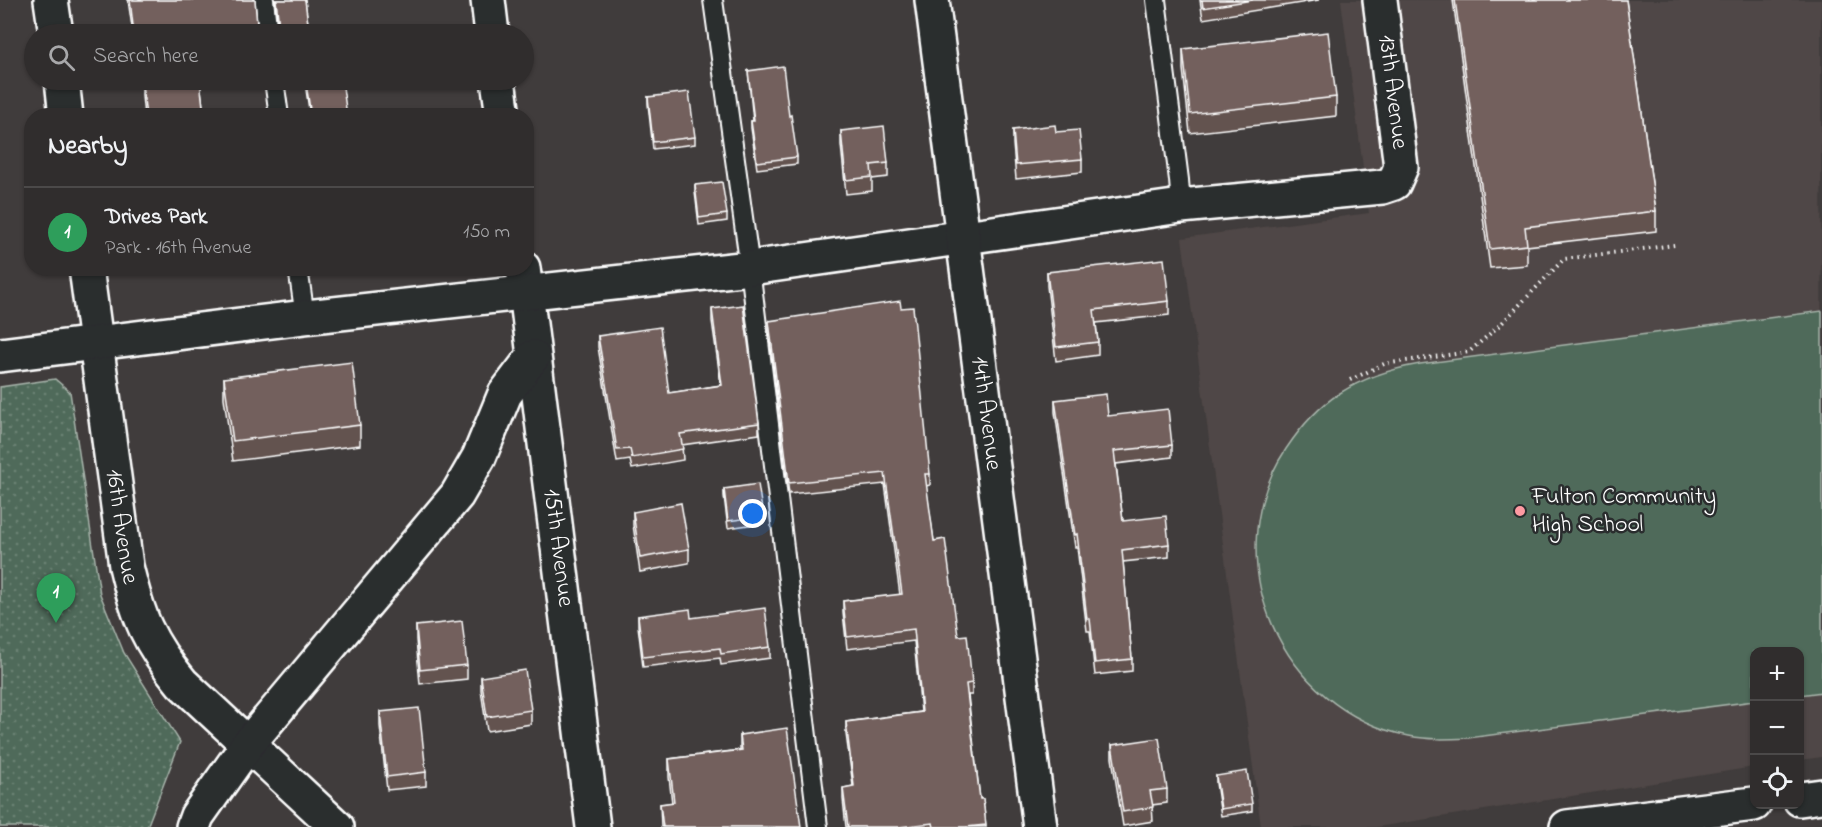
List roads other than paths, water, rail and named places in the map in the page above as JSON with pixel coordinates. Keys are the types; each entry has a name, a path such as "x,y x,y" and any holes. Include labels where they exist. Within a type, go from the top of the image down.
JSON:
{"street":[{"path":"51,0 55,24"},
{"path":"488,0 491,24"},
{"name":"14th Avenue","path":"932,0 1040,827"},
{"name":"13th Avenue","path":"1181,206 1382,187 1394,183 1401,167 1380,0"},
{"path":"63,90 65,108"},
{"path":"499,90 502,108"},
{"path":"0,355 305,317 525,281 750,268 1181,206"},
{"name":"16th Avenue","path":"87,276 126,566 134,604 145,629 160,656 182,683 337,827"},
{"name":"15th Avenue","path":"525,281 593,827"},
{"path":"193,827 197,816 248,744 457,495 479,457 506,394 533,357"},
{"path":"1804,798 1822,796"},
{"path":"1567,827 1736,813"}],"lane":[{"path":"264,0 267,24"},
{"path":"713,0 750,268 818,827"},
{"path":"1156,0 1181,206"},
{"path":"275,90 278,108"},
{"path":"299,276 305,317"}],"place":[{"name":"Fulton Community High School","path":"1520,511"},
{"name":"Drives Park","path":"56,623"}]}
